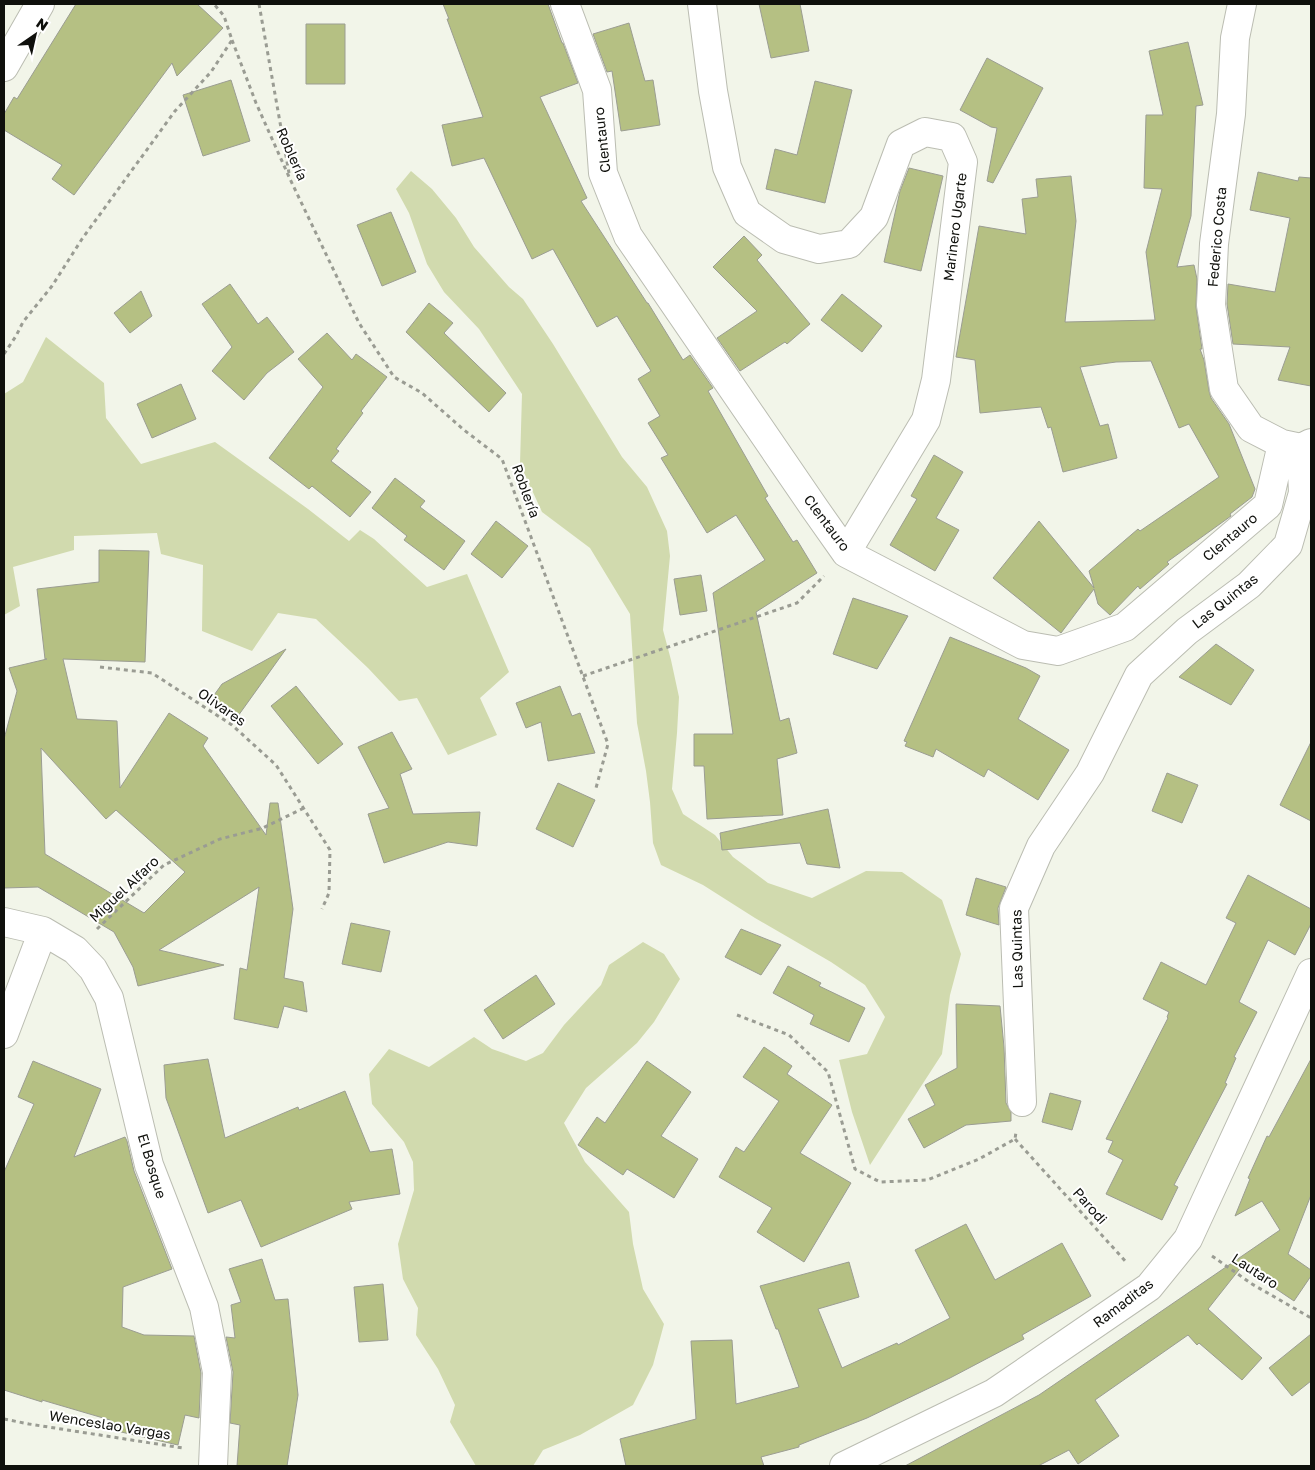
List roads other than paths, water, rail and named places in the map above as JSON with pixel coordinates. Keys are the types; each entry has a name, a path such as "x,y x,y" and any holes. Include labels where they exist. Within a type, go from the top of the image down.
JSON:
{"street":[{"path":"4,67 40,4"},
{"name":"Clentauro","path":"565,4 597,90 603,173 628,236 814,509 846,552 1023,645 1058,651 1125,626 1268,505 1298,445"},
{"name":"Marinero Ugarte","path":"702,4 727,167 747,212 784,239 819,249 848,244 874,218 901,144 925,132 952,138 963,162 936,380 926,420 846,552"},
{"name":"Federico Costa","path":"1242,4 1235,38 1231,114 1214,244 1211,305 1224,389 1251,428 1298,445"},
{"name":"Las Quintas","path":"1022,1102 1014,908 1041,846 1090,773 1139,675 1187,631 1249,585 1288,545 1303,493 1298,445"},
{"name":"El Bosque","path":"4,922 43,931 75,950 93,968 109,998 149,1165 204,1307 217,1372 214,1459"},
{"path":"4,1034 43,931"},
{"name":"Ramaditas","path":"844,1466 994,1393 1149,1287 1188,1239 1311,973"}]}
